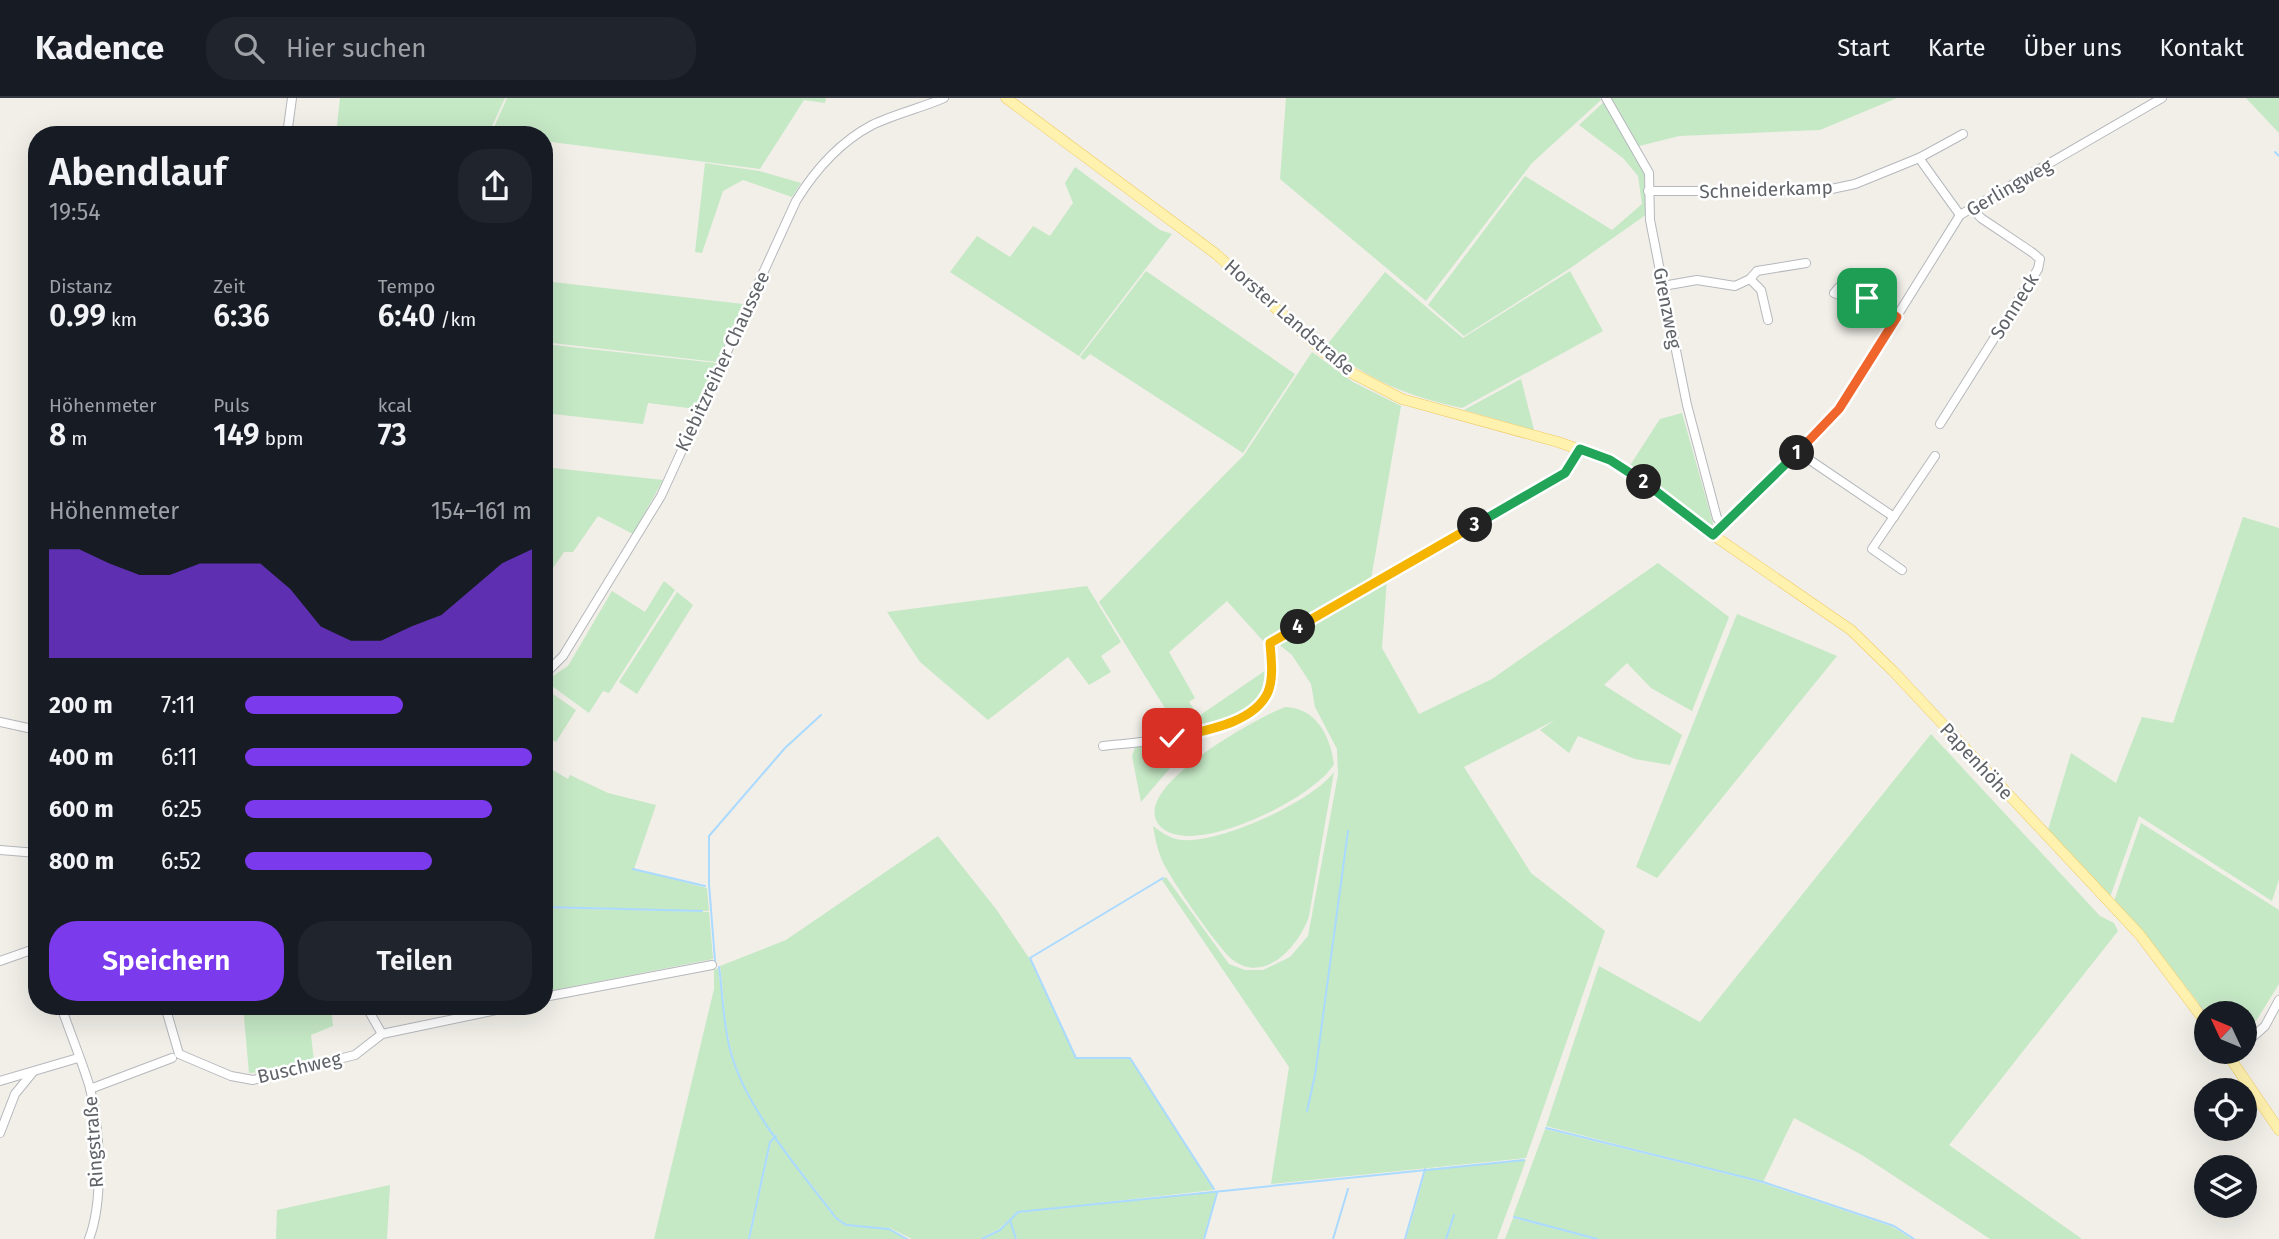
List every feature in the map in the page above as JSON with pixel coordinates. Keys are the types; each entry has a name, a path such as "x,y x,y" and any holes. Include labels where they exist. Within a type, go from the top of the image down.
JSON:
{"main road":[{"name":"Horster Landstraße","path":"1006,98 1216,254 1326,354 1352,373 1402,399 1580,449 1610,460 1638,477 1713,535"},
{"name":"Papenhöhe","path":"1713,535 1805,597 1879,655 2140,935 2194,1007"},
{"path":"2238,1064 2279,1130"}],"street":[{"path":"288,126 292,98"},
{"name":"Kiebitzreiher Chaussee","path":"553,666 563,656 661,496 796,201 807,183 837,149 872,125 944,98"},
{"name":"Grenzweg","path":"1606,98 1626,138 1647,165 1650,220 1687,405 1717,518 1722,524"},
{"name":"Gerlingweg","path":"1713,535 1839,409 1960,215 2162,98"},
{"name":"Schneiderkamp","path":"1648,191 1822,191 1855,184 1919,158 1963,134"},
{"path":"1919,158 1960,215"},
{"name":"Sonneck","path":"1940,424 2038,269 2040,259 1971,208"},
{"path":"1663,286 1697,280 1735,286 1751,279 1757,271 1806,263"},
{"path":"1751,279 1761,290 1768,320"},
{"path":"1855,293 1897,317"},
{"path":"1103,746 1172,738 1217,728 1254,710 1267,693 1271,673 1270,643 1565,473 1580,449"},
{"path":"1798,452 1894,517"},
{"path":"1902,570 1872,549 1935,456"},
{"path":"0,722 28,728"},
{"path":"0,850 28,852"},
{"path":"0,961 28,951"},
{"path":"553,995 712,965"},
{"path":"2258,1032 2265,1026 2279,1000"},
{"name":"Ringstraße","path":"64,1015 90,1089 99,1173 89,1239"},
{"name":"Buschweg","path":"168,1015 179,1054 230,1076 253,1080 355,1055 382,1034 473,1015"},
{"path":"371,1015 382,1034"},
{"path":"0,1081 78,1058"},
{"path":"90,1089 172,1058"},
{"path":"0,1133 15,1094 33,1072"}],"green space":[{"path":"340,98 505,98 492,126 337,126"},
{"path":"507,98 826,98 825,103 804,100 760,169 553,142 553,126 495,126"},
{"path":"1286,98 1601,100 1532,163 1426,301 1280,179"},
{"path":"1611,98 1897,98 1820,130 1679,136 1639,146"},
{"path":"2246,98 2279,98 2279,133"},
{"path":"1605,101 1643,165 1647,214 1569,269 1464,336 1428,305 1525,176 1612,230 1642,204 1638,176 1623,158 1579,125"},
{"path":"705,163 759,171 801,183 792,197 743,180 723,191 702,253 695,252"},
{"path":"1075,167 1160,230 1172,234 1079,356 950,272 977,236 1010,257 1033,226 1050,236 1073,203 1065,183"},
{"path":"1146,271 1295,374 1243,453 1090,354 1084,360 1080,357"},
{"path":"1570,271 1603,331 1462,408 1390,386 1326,346 1385,272 1463,338"},
{"path":"553,282 743,304 717,362 553,343"},
{"path":"553,345 716,363 696,409 648,403 643,424 553,414"},
{"path":"1312,352 1353,382 1401,406 1371,579 1264,642 1227,601 1169,652 1195,698 1189,702 1199,716 1269,668 1264,687 1247,711 1235,719 1206,729 1172,735 1163,717 1168,713 1099,602 1244,455"},
{"path":"1521,379 1534,430 1464,410"},
{"path":"1682,413 1714,527 1629,467 1660,419"},
{"path":"553,468 663,480 633,534 598,516 573,552 564,552 553,568"},
{"path":"2243,517 2279,528 2279,879 2272,901 2139,816 2110,897 2048,830 2071,753 2116,783 2142,717 2173,723"},
{"path":"1658,563 1729,617 1692,711 1651,688 1627,663 1604,685 1682,735 1670,765 1635,759 1578,736 1569,753 1540,730 1555,720 1464,767 1531,873 1605,931 1526,1158 1271,1184 1289,1067 1162,880 1166,877 1229,964 1245,970 1263,970 1290,957 1308,936 1338,775 1337,749 1315,707 1311,684 1292,655 1276,642 1387,579 1382,648 1419,714 1492,679"},
{"path":"664,581 675,590 609,693 603,691 589,713 553,687 553,676 568,666 612,591 645,612"},
{"path":"1087,586 1121,642 1101,656 1111,672 1089,685 1068,657 988,720 920,662 887,612"},
{"path":"677,592 693,605 637,694 619,682"},
{"path":"1737,614 1837,656 1657,878 1636,867"},
{"path":"553,694 576,710 556,742 553,740"},
{"path":"1285,707 1305,712 1325,733 1334,764 1322,778 1279,808 1224,830 1198,835 1176,834 1160,826 1155,811 1162,793 1178,775 1225,739"},
{"path":"1931,734 2100,916 2114,923 2118,931 1949,1145 2082,1239 1990,1239 1862,1155 1794,1118 1763,1182 1546,1126 1599,966 1700,1022"},
{"path":"1188,738 1177,760 1141,802 1132,756 1136,745"},
{"path":"553,770 568,779 570,775 608,793 656,805 634,869 707,888 709,911 553,906"},
{"path":"1334,772 1305,927 1290,949 1280,958 1258,968 1245,966 1226,953 1183,895 1161,858 1153,826 1182,840 1218,835 1264,819 1286,808 1323,784"},
{"path":"2141,823 2279,910 2279,984 2258,1018 2258,1001 2197,1001 2149,939 2114,901"},
{"path":"938,836 996,909 1029,958 1076,1059 1130,1058 1214,1190 1017,1212 999,1229 980,1239 912,1239 890,1228 846,1225 836,1217 776,1138 739,1074 727,1032 720,966 786,940"},
{"path":"553,908 709,912 713,959 553,990"},
{"path":"718,968 730,1053 748,1094 775,1135 770,1142 748,1239 654,1239 714,989 714,970"},
{"path":"244,1015 332,1015 333,1026 311,1035 314,1061 280,1071 249,1073"},
{"path":"1545,1129 1762,1183 1893,1227 1912,1239 1599,1239 1513,1216"},
{"path":"776,1137 835,1218 846,1226 889,1229 906,1239 750,1239 771,1142"},
{"path":"1526,1160 1497,1239 1406,1239 1426,1169"},
{"path":"390,1185 387,1239 276,1239 277,1210"},
{"path":"1217,1191 1203,1239 1017,1239 1015,1233 1016,1239 983,1239 1000,1230 1018,1213"},
{"path":"1513,1218 1594,1239 1505,1239"}],"waterway":[{"path":"2275,152 2279,156"},
{"path":"715,961 709,884 709,836 785,748 821,715"},
{"path":"1307,1111 1315,1075 1348,831"},
{"path":"633,869 705,886"},
{"path":"1163,878 1030,958 1076,1058 1130,1058 1214,1189"},
{"path":"553,907 702,911"},
{"path":"719,967 731,1053 749,1096 776,1139 836,1218 846,1225 889,1229 907,1239"},
{"path":"1546,1128 1763,1182 1894,1226 1914,1239"},
{"path":"749,1239 770,1142 776,1136"},
{"path":"982,1239 1000,1230 1018,1212 1524,1160"},
{"path":"1405,1239 1425,1169"},
{"path":"1333,1239 1348,1189"},
{"path":"1204,1239 1217,1193"},
{"path":"1446,1239 1454,1215"},
{"path":"1514,1217 1597,1239"},
{"path":"1010,1220 1016,1239"}],"route":[{"path":"1172,738 1217,728 1254,710 1267,693 1271,673 1270,643 1565,473 1580,449 1610,460 1638,477 1713,535 1827,423 1849,394 1897,317 1867,298"}]}
